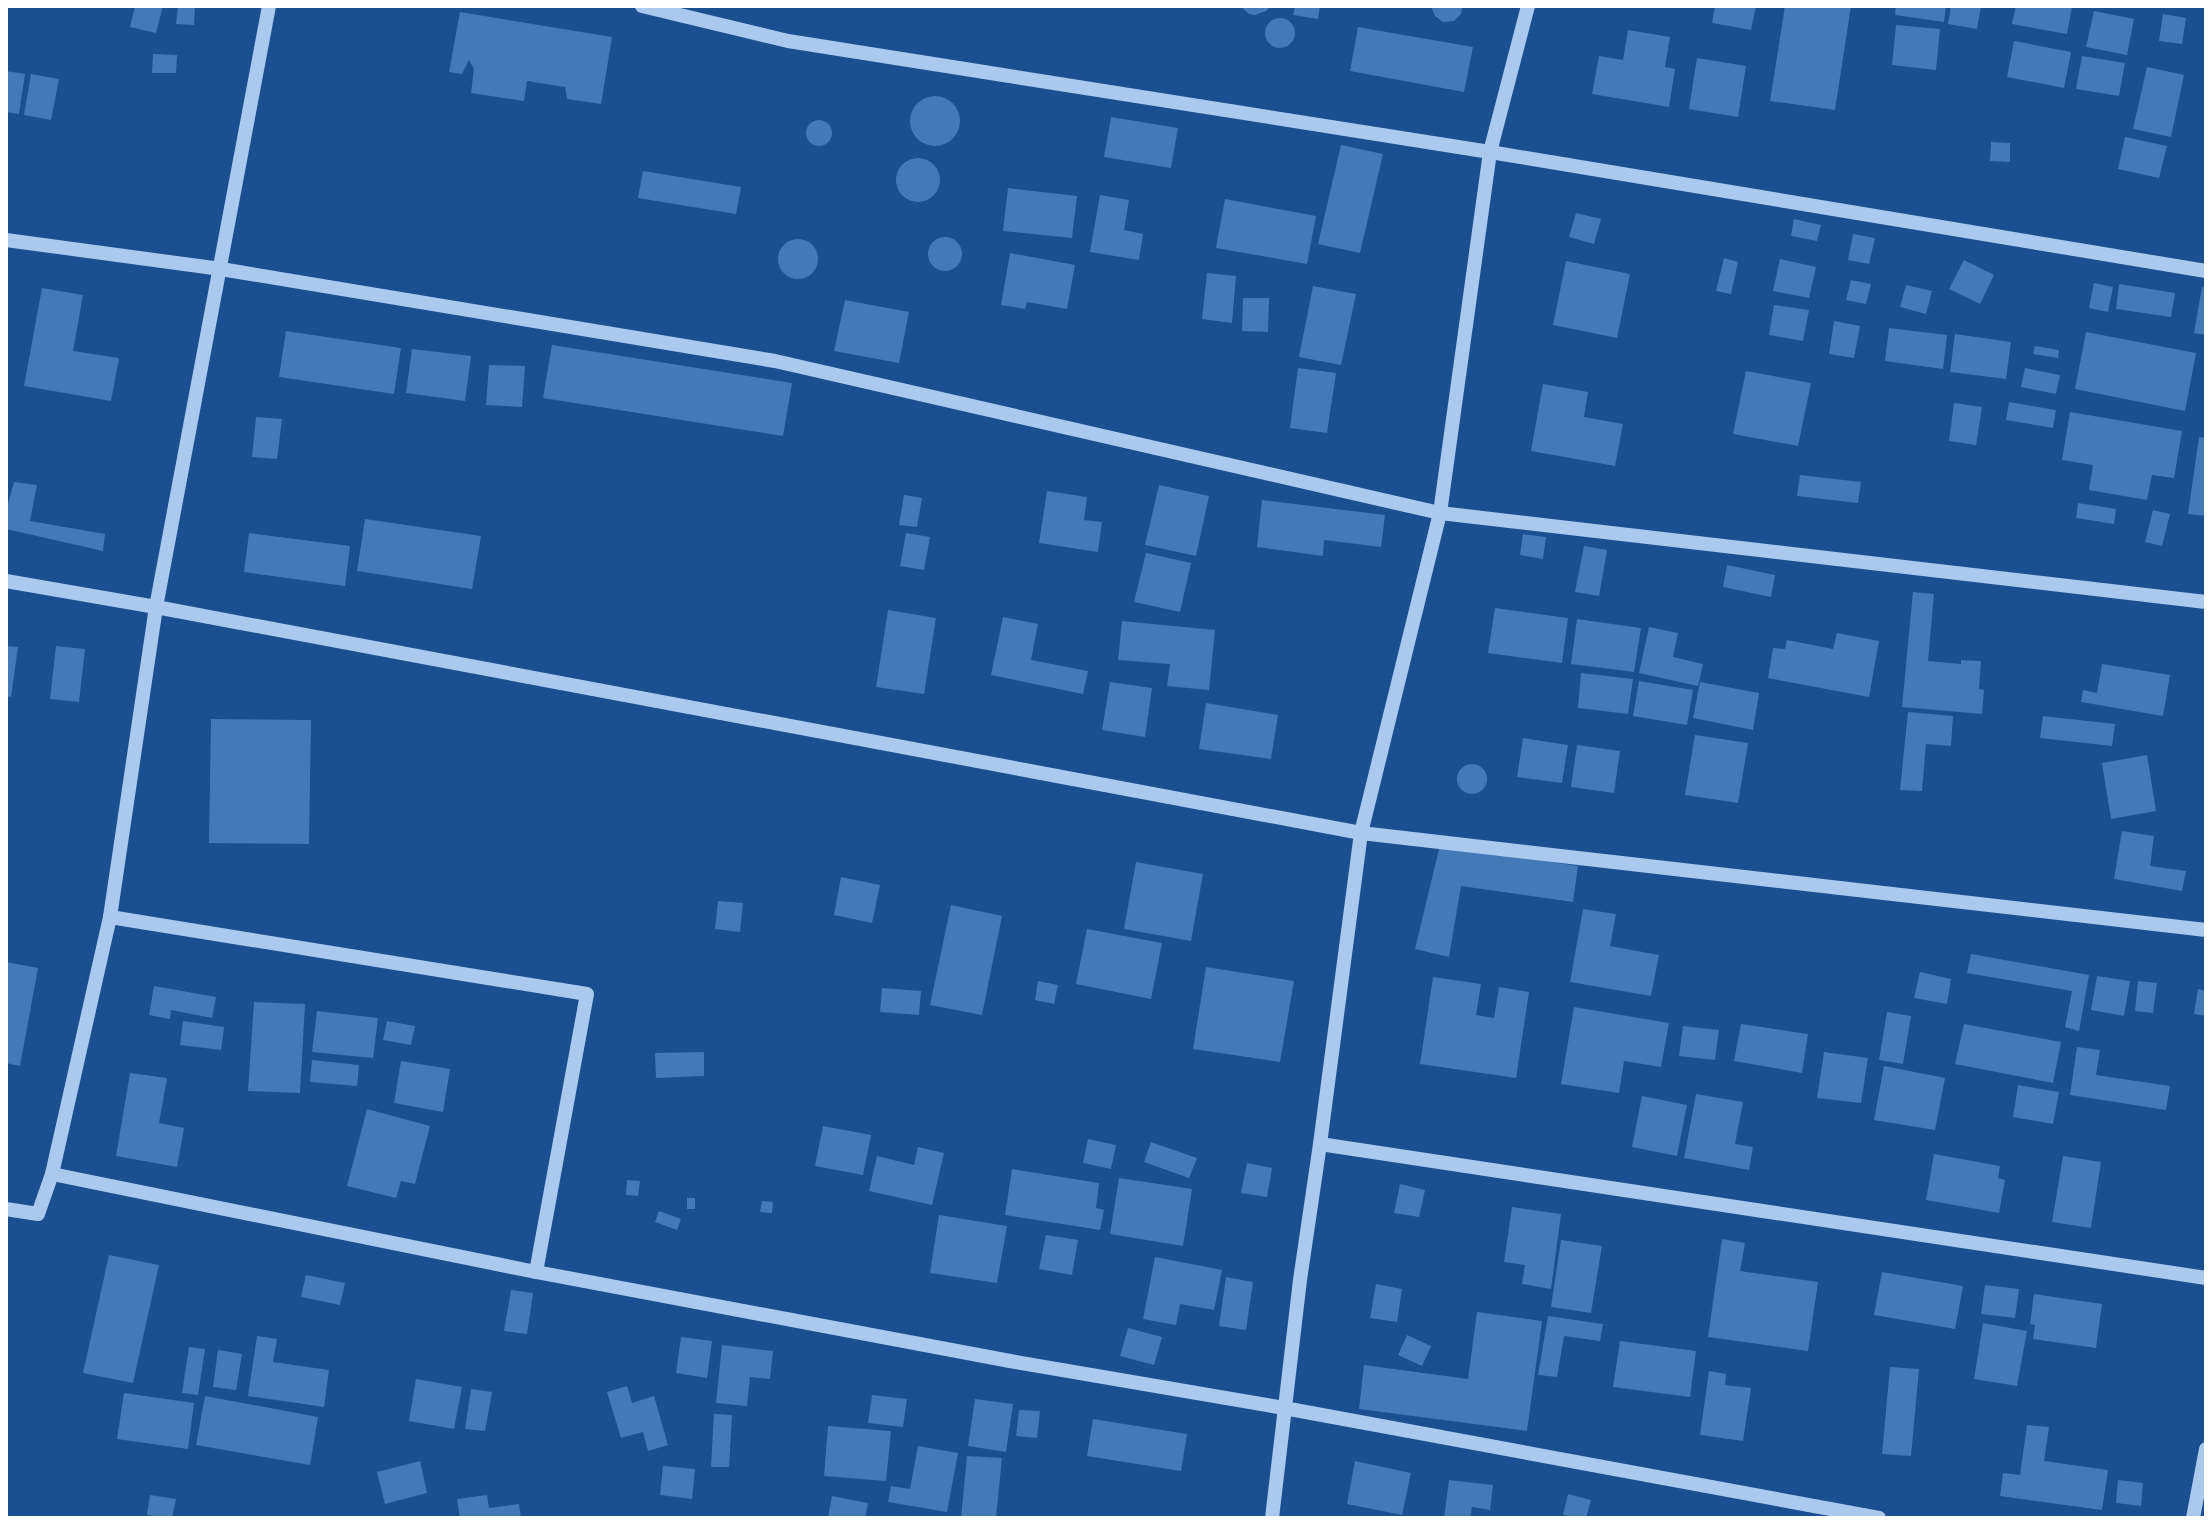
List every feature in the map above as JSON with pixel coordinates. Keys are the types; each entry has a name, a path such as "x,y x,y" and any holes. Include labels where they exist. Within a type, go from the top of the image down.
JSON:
{"street":[{"path":"6,1209 38,1214 52,1174 110,917 156,607 269,6"},
{"path":"642,6 788,41 1490,152 2206,271"},
{"path":"1272,1518 1300,1280 1361,833 1440,513 1490,152 1528,6"},
{"path":"6,240 221,269 775,361 1440,513 2206,602"},
{"path":"6,581 1361,833 2206,930"},
{"path":"110,917 587,994 536,1272"},
{"path":"1320,1144 2206,1278"},
{"path":"52,1174 536,1272 1879,1518"},
{"path":"2193,1518 2206,1449"}],"building":[{"path":"135,6 163,6 156,33 130,27"},
{"path":"178,6 195,6 194,25 176,24"},
{"path":"1240,6 1271,6 1255,15"},
{"path":"1295,6 1320,6 1318,19 1293,15"},
{"path":"1431,6 1462,6 1462,9 1454,21 1443,22 1435,16"},
{"path":"1715,6 1756,6 1751,30 1712,23"},
{"path":"1785,6 1851,6 1835,110 1770,101"},
{"path":"1896,6 1946,6 1944,22 1895,15"},
{"path":"1951,6 1981,6 1977,29 1948,24"},
{"path":"2016,6 2072,6 2067,34 2012,24"},
{"path":"2094,11 2134,19 2127,55 2086,47"},
{"path":"460,12 612,37 601,104 567,99 565,87 527,81 524,101 471,93 474,69 469,60 462,74 449,72"},
{"path":"2163,14 2186,18 2182,44 2159,41"},
{"path":"1280,18 1291,22 1295,33 1291,44 1280,48 1269,44 1265,33 1269,22"},
{"path":"1896,25 1940,29 1936,70 1892,65"},
{"path":"1358,27 1473,47 1464,92 1350,71"},
{"path":"1628,30 1670,37 1665,67 1675,69 1669,107 1592,94 1599,56 1623,60"},
{"path":"2014,41 2071,52 2064,88 2007,77"},
{"path":"153,54 177,55 176,73 152,73"},
{"path":"2082,56 2125,63 2119,96 2076,89"},
{"path":"1697,58 1746,66 1738,117 1689,109"},
{"path":"2147,67 2184,75 2171,137 2133,129"},
{"path":"6,71 25,74 19,114 6,112"},
{"path":"31,74 59,79 51,120 24,115"},
{"path":"935,96 952,104 960,121 952,138 935,146 918,138 910,121 918,104"},
{"path":"1111,117 1178,128 1171,168 1104,157"},
{"path":"819,120 828,124 832,133 828,142 819,146 810,142 806,133 810,124"},
{"path":"2125,137 2167,146 2159,178 2118,169"},
{"path":"1991,142 2010,143 2010,162 1990,161"},
{"path":"1341,145 1383,154 1360,253 1318,244"},
{"path":"918,158 933,165 940,180 933,195 918,202 903,195 896,180 903,165"},
{"path":"643,171 741,187 736,214 638,198"},
{"path":"1008,188 1077,196 1072,238 1003,231"},
{"path":"1100,195 1129,200 1124,230 1143,234 1139,260 1090,252"},
{"path":"1225,199 1316,216 1307,264 1216,248"},
{"path":"1576,213 1601,219 1594,244 1569,237"},
{"path":"1794,219 1821,225 1817,241 1791,236"},
{"path":"1853,234 1875,238 1869,264 1848,260"},
{"path":"945,237 957,242 962,254 957,266 945,271 933,266 928,254 933,242"},
{"path":"798,239 812,245 818,259 812,273 798,279 784,273 778,259 784,245"},
{"path":"1010,253 1075,265 1067,309 1027,302 1025,309 1001,305"},
{"path":"1724,258 1738,262 1731,294 1716,291"},
{"path":"1780,259 1816,267 1809,298 1773,291"},
{"path":"1964,260 1994,275 1980,304 1949,289"},
{"path":"1566,261 1630,274 1617,338 1553,325"},
{"path":"1207,273 1236,276 1232,323 1202,319"},
{"path":"1851,280 1871,284 1866,304 1846,300"},
{"path":"2094,283 2113,287 2108,312 2089,308"},
{"path":"2119,284 2175,293 2171,317 2116,309"},
{"path":"1906,285 1932,291 1926,314 1900,307"},
{"path":"1313,286 1356,294 1341,365 1299,357"},
{"path":"2202,287 2206,288 2206,335 2194,333"},
{"path":"42,288 83,295 73,351 119,358 111,401 24,386"},
{"path":"1243,298 1269,298 1268,332 1242,331"},
{"path":"845,300 909,312 899,363 834,351"},
{"path":"1774,305 1809,310 1803,341 1769,335"},
{"path":"1834,321 1860,326 1854,358 1829,354"},
{"path":"1889,328 1947,335 1943,369 1885,361"},
{"path":"286,331 401,348 394,394 279,377"},
{"path":"2086,332 2196,353 2185,411 2075,389"},
{"path":"1955,334 2011,342 2006,379 1950,372"},
{"path":"552,345 792,383 783,436 543,398"},
{"path":"2035,346 2059,350 2058,358 2033,354"},
{"path":"412,349 471,356 465,401 406,393"},
{"path":"489,365 525,366 522,407 486,405"},
{"path":"1298,368 1336,373 1327,433 1290,428"},
{"path":"2025,368 2060,375 2056,394 2021,387"},
{"path":"1746,371 1811,383 1798,446 1733,434"},
{"path":"1543,384 1588,392 1584,417 1623,424 1615,466 1531,451"},
{"path":"2009,402 2056,410 2053,428 2006,420"},
{"path":"1954,403 1982,407 1976,445 1949,441"},
{"path":"2070,412 2182,431 2174,478 2152,475 2147,500 2089,490 2093,465 2062,460"},
{"path":"256,417 282,419 277,459 252,457"},
{"path":"2199,437 2206,438 2206,516 2188,514"},
{"path":"1800,475 1861,482 1858,503 1797,496"},
{"path":"14,482 37,485 30,521 105,534 103,551 6,529 6,511"},
{"path":"1159,485 1209,496 1196,556 1145,545"},
{"path":"1047,491 1087,497 1084,520 1102,522 1098,552 1039,543"},
{"path":"904,495 922,498 917,527 899,525"},
{"path":"1262,500 1385,515 1381,547 1324,540 1323,556 1257,547"},
{"path":"2078,503 2116,509 2114,524 2076,518"},
{"path":"2153,510 2170,514 2162,546 2145,542"},
{"path":"365,519 481,536 472,589 357,571"},
{"path":"249,533 350,546 345,586 244,572"},
{"path":"906,533 930,537 924,570 900,566"},
{"path":"1523,534 1546,537 1543,559 1520,555"},
{"path":"1584,546 1607,550 1599,596 1575,592"},
{"path":"1146,553 1191,563 1180,612 1134,602"},
{"path":"1727,565 1775,575 1771,597 1723,587"},
{"path":"1913,592 1934,594 1928,661 1961,664 1961,660 1981,661 1979,689 1984,690 1982,714 1902,707"},
{"path":"1495,608 1568,618 1562,663 1488,653"},
{"path":"888,610 936,618 924,694 876,687"},
{"path":"1003,617 1038,624 1031,660 1088,671 1083,694 991,675"},
{"path":"1577,619 1641,628 1634,672 1571,664"},
{"path":"1122,621 1215,630 1209,690 1167,686 1170,664 1118,660"},
{"path":"1649,627 1678,633 1673,657 1703,664 1698,686 1639,673"},
{"path":"1837,633 1879,641 1869,697 1768,678 1773,648 1785,649 1787,640 1833,649"},
{"path":"6,646 18,647 11,697 6,696"},
{"path":"56,646 85,649 79,702 50,699"},
{"path":"2102,664 2170,675 2163,716 2081,702 2083,690 2097,693"},
{"path":"1581,673 1633,679 1628,714 1578,708"},
{"path":"1639,681 1693,690 1687,725 1633,716"},
{"path":"1110,682 1152,688 1145,737 1102,730"},
{"path":"1700,682 1759,693 1753,730 1693,718"},
{"path":"1206,703 1278,715 1271,759 1199,749"},
{"path":"1908,712 1953,716 1951,746 1926,744 1922,791 1900,790"},
{"path":"2043,716 2115,724 2112,746 2040,738"},
{"path":"211,719 311,720 309,844 209,843"},
{"path":"1695,735 1748,743 1738,803 1685,795"},
{"path":"1523,738 1568,745 1562,783 1517,777"},
{"path":"1577,745 1620,751 1614,793 1571,787"},
{"path":"2147,755 2156,811 2111,819 2102,763"},
{"path":"1472,764 1483,768 1487,779 1483,790 1472,794 1461,790 1457,779 1461,768"},
{"path":"2122,831 2154,836 2150,866 2186,871 2182,891 2114,879"},
{"path":"1440,845 1578,866 1573,902 1461,886 1449,957 1415,949"},
{"path":"1136,862 1203,874 1191,941 1124,929"},
{"path":"841,877 880,885 872,923 834,915"},
{"path":"718,901 743,903 740,932 715,929"},
{"path":"951,905 1002,916 982,1015 930,1005"},
{"path":"1583,909 1616,914 1610,946 1659,955 1651,996 1570,982"},
{"path":"1087,929 1162,943 1151,999 1076,984"},
{"path":"1971,954 2089,975 2079,1031 2065,1027 2072,991 1967,973"},
{"path":"6,962 38,968 20,1066 6,1063"},
{"path":"1206,967 1294,981 1280,1062 1193,1049"},
{"path":"1920,972 1951,979 1947,1004 1914,998"},
{"path":"2097,976 2130,981 2124,1016 2091,1010"},
{"path":"1433,977 1481,984 1476,1015 1494,1018 1499,987 1529,992 1516,1078 1420,1064"},
{"path":"1038,981 1058,985 1054,1004 1035,1000"},
{"path":"2138,981 2157,983 2153,1013 2135,1011"},
{"path":"154,986 216,997 212,1018 171,1010 170,1019 149,1015"},
{"path":"882,988 921,991 919,1015 880,1012"},
{"path":"2198,989 2206,991 2206,1016 2194,1014"},
{"path":"254,1002 305,1004 300,1093 248,1091"},
{"path":"1574,1007 1669,1023 1661,1067 1624,1061 1619,1093 1561,1084"},
{"path":"317,1011 378,1018 373,1058 312,1052"},
{"path":"1887,1012 1911,1016 1903,1064 1879,1060"},
{"path":"183,1021 224,1027 221,1050 180,1045"},
{"path":"387,1021 415,1026 411,1045 383,1040"},
{"path":"1741,1024 1808,1034 1802,1073 1734,1061"},
{"path":"1964,1024 2061,1042 2053,1083 1955,1064"},
{"path":"1683,1026 1719,1030 1715,1060 1679,1056"},
{"path":"2077,1047 2100,1050 2096,1075 2170,1086 2166,1110 2070,1095"},
{"path":"704,1052 704,1076 656,1078 655,1053"},
{"path":"1824,1052 1868,1058 1861,1103 1817,1098"},
{"path":"312,1060 359,1065 357,1086 310,1082"},
{"path":"401,1061 450,1069 443,1112 394,1103"},
{"path":"1884,1066 1945,1078 1935,1130 1874,1120"},
{"path":"130,1073 167,1078 159,1123 184,1128 177,1167 116,1156"},
{"path":"2018,1085 2059,1092 2053,1124 2013,1117"},
{"path":"1696,1094 1743,1102 1735,1144 1753,1147 1749,1170 1684,1158"},
{"path":"1642,1096 1687,1105 1677,1156 1632,1147"},
{"path":"367,1109 430,1126 415,1184 401,1181 396,1198 347,1186"},
{"path":"823,1126 871,1135 863,1175 815,1166"},
{"path":"1088,1139 1116,1145 1111,1169 1083,1163"},
{"path":"1151,1142 1197,1158 1189,1178 1144,1162"},
{"path":"918,1147 944,1153 932,1205 869,1191 877,1156 914,1165"},
{"path":"1934,1154 2000,1166 1998,1178 2005,1180 1999,1213 1926,1200"},
{"path":"2063,1156 2101,1162 2091,1228 2052,1222"},
{"path":"1247,1163 1272,1168 1267,1197 1241,1193"},
{"path":"1012,1169 1099,1183 1096,1208 1104,1210 1100,1230 1005,1215"},
{"path":"1119,1178 1192,1189 1183,1246 1110,1234"},
{"path":"627,1180 640,1181 638,1196 626,1195"},
{"path":"1400,1184 1425,1190 1419,1217 1394,1213"},
{"path":"687,1198 695,1198 695,1209 687,1209"},
{"path":"762,1201 773,1202 772,1213 760,1212"},
{"path":"1512,1207 1561,1214 1551,1289 1522,1284 1525,1265 1504,1262"},
{"path":"659,1211 681,1219 677,1230 655,1222"},
{"path":"939,1215 1007,1226 997,1283 930,1273"},
{"path":"1046,1235 1078,1240 1072,1275 1039,1269"},
{"path":"1722,1239 1745,1243 1740,1271 1818,1282 1808,1351 1708,1337"},
{"path":"1561,1240 1602,1246 1591,1313 1551,1307"},
{"path":"109,1255 159,1265 133,1383 83,1373"},
{"path":"1155,1257 1222,1270 1214,1310 1180,1304 1176,1325 1143,1319"},
{"path":"1882,1272 1963,1286 1955,1329 1874,1315"},
{"path":"306,1275 345,1283 340,1305 301,1297"},
{"path":"1226,1277 1253,1282 1246,1330 1219,1326"},
{"path":"1376,1284 1402,1289 1397,1322 1370,1318"},
{"path":"1985,1285 2019,1289 2015,1318 1981,1314"},
{"path":"511,1290 533,1293 527,1334 504,1331"},
{"path":"2034,1294 2102,1304 2096,1348 2033,1339 2035,1325 2030,1324"},
{"path":"1477,1312 1542,1321 1527,1431 1359,1409 1364,1365 1468,1379"},
{"path":"1548,1316 1603,1324 1600,1341 1564,1336 1557,1377 1538,1375"},
{"path":"1983,1323 2027,1331 2017,1386 1974,1379"},
{"path":"1128,1328 1162,1337 1154,1365 1120,1356"},
{"path":"1407,1335 1431,1346 1422,1366 1398,1355"},
{"path":"257,1336 277,1339 273,1362 329,1370 324,1407 248,1396"},
{"path":"681,1337 712,1341 707,1378 676,1373"},
{"path":"1620,1341 1696,1351 1690,1397 1613,1387"},
{"path":"722,1345 773,1351 770,1379 750,1377 747,1406 716,1403"},
{"path":"189,1347 205,1349 198,1395 182,1393"},
{"path":"218,1350 242,1354 236,1390 213,1387"},
{"path":"1890,1367 1919,1369 1911,1456 1882,1454"},
{"path":"1709,1371 1726,1374 1725,1385 1751,1388 1743,1441 1700,1435"},
{"path":"416,1379 462,1387 454,1429 409,1421"},
{"path":"627,1386 632,1403 654,1396 668,1445 648,1451 643,1432 621,1438 607,1392"},
{"path":"471,1389 492,1392 485,1431 465,1429"},
{"path":"124,1393 194,1403 188,1449 117,1439"},
{"path":"872,1395 907,1399 903,1427 868,1423"},
{"path":"205,1396 318,1417 310,1465 196,1445"},
{"path":"975,1399 1013,1404 1006,1452 968,1446"},
{"path":"1019,1410 1040,1411 1037,1438 1016,1436"},
{"path":"714,1414 732,1415 729,1467 711,1467"},
{"path":"1093,1419 1187,1434 1181,1471 1087,1456"},
{"path":"2027,1425 2049,1427 2044,1461 2108,1470 2102,1510 2000,1496 2003,1473 2020,1475"},
{"path":"828,1426 891,1431 886,1481 824,1476"},
{"path":"918,1446 958,1453 947,1512 888,1502 891,1486 910,1489"},
{"path":"967,1456 1002,1458 996,1518 961,1518"},
{"path":"420,1461 427,1493 385,1504 377,1472"},
{"path":"1355,1461 1411,1473 1402,1515 1347,1504"},
{"path":"663,1466 695,1469 692,1499 660,1495"},
{"path":"1449,1480 1493,1485 1490,1510 1472,1507 1470,1518 1444,1518"},
{"path":"2118,1480 2143,1483 2141,1506 2116,1503"},
{"path":"1568,1494 1591,1500 1586,1518 1563,1515"},
{"path":"150,1495 176,1499 172,1518 147,1515"},
{"path":"487,1495 489,1508 519,1504 521,1518 460,1518 457,1499"},
{"path":"832,1496 868,1503 865,1518 828,1517"}]}
